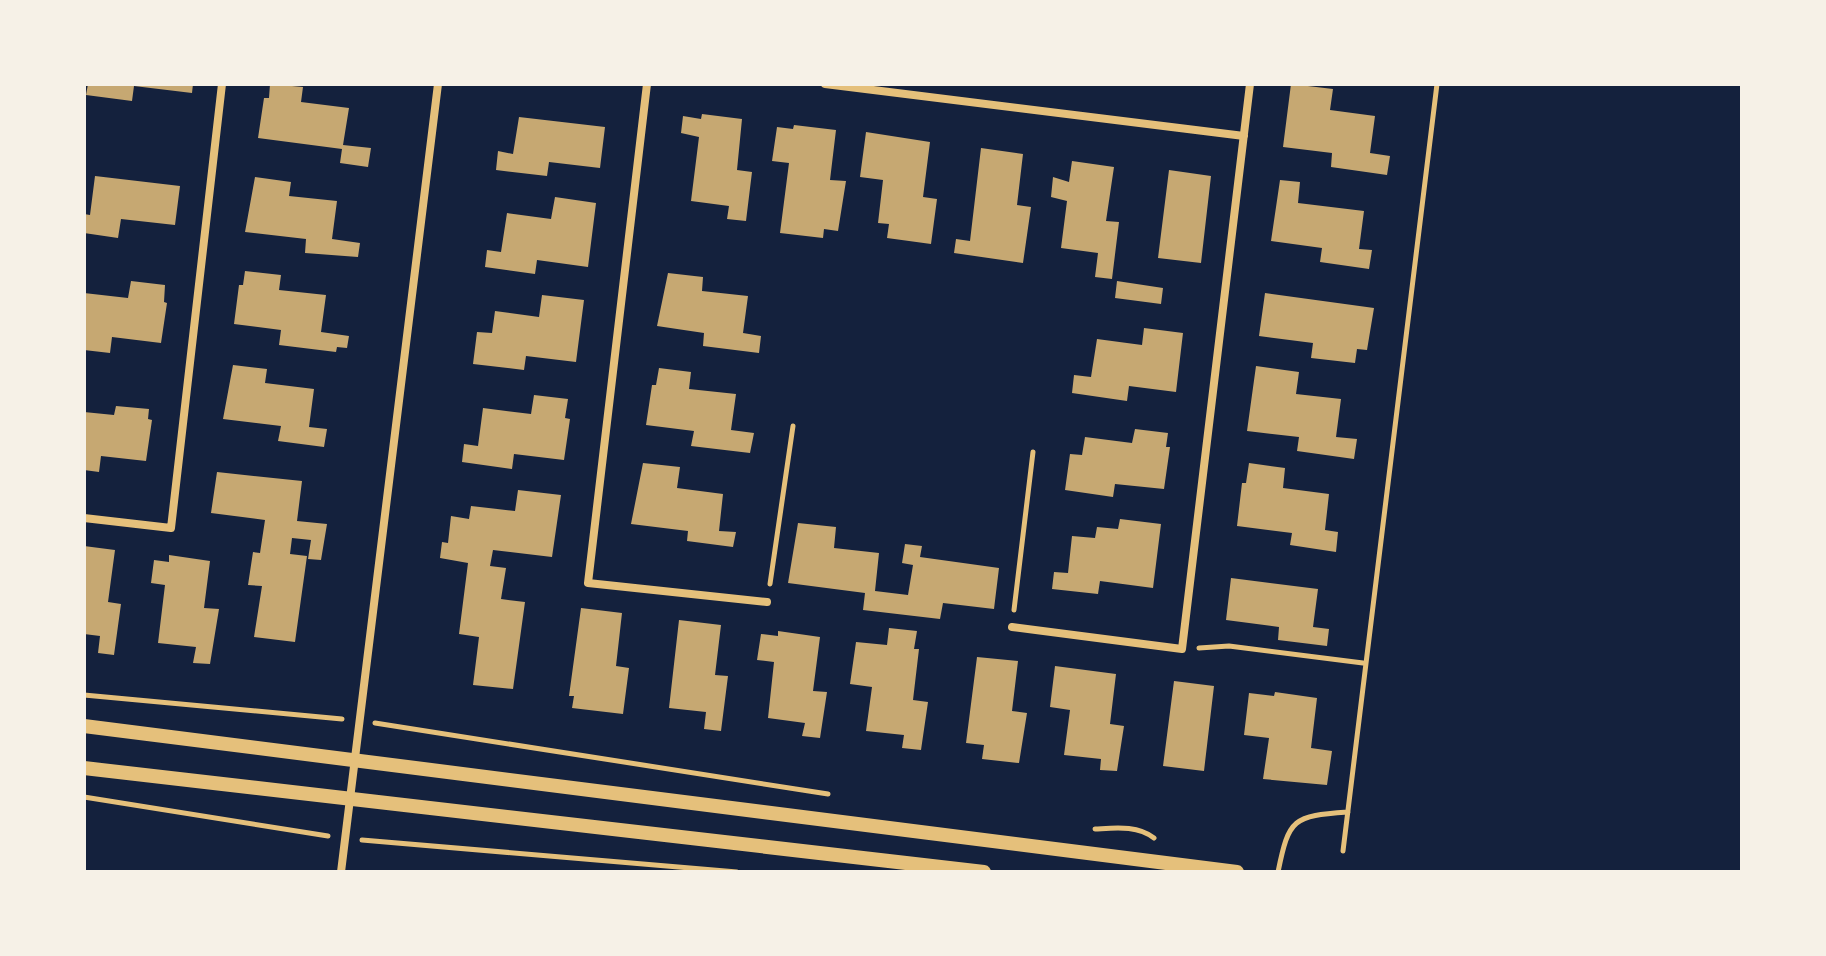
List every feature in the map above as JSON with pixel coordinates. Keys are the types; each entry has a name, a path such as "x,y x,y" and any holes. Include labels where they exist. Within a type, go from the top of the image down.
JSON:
{"street":[{"path":"84,518 171,528 222,84"},
{"path":"341,872 438,84"},
{"path":"647,84 588,583 767,602"},
{"path":"825,84 1244,136"},
{"path":"1012,627 1182,649 1250,84"},
{"path":"84,726 1237,872"},
{"path":"84,768 350,802 984,872"}],"path":[{"path":"1343,851 1363,663 1421,238 1437,84"},
{"path":"767,602 793,426"},
{"path":"1012,627 1033,452"},
{"path":"1182,649 1229,646 1363,663"},
{"path":"84,695 464,734 833,795"},
{"path":"84,797 345,838 737,872"},
{"path":"1278,872 1286,833 1308,815 1348,812"},
{"path":"1086,830 1123,827 1146,832 1158,840"}],"building":[{"path":"88,84 193,84 192,93 134,86 132,101 86,95"},
{"path":"270,84 303,87 301,102 349,108 343,145 371,148 368,167 340,163 342,149 258,138 264,98 269,98"},
{"path":"1291,84 1333,89 1330,110 1375,116 1370,153 1390,156 1387,175 1331,167 1332,153 1283,147"},
{"path":"702,114 742,119 737,170 752,172 746,221 727,219 729,206 691,201 699,137 681,133 683,116 701,119"},
{"path":"519,117 605,127 600,168 549,162 547,176 496,170 498,151 513,154"},
{"path":"794,125 836,130 830,180 846,181 838,231 824,229 823,238 780,233 789,163 772,161 777,127 793,129"},
{"path":"866,132 930,142 923,197 937,199 931,244 887,238 889,224 878,223 883,180 860,177"},
{"path":"981,148 1023,154 1017,205 1031,207 1023,263 954,253 956,239 970,241"},
{"path":"1072,161 1114,167 1106,221 1119,222 1112,279 1095,277 1098,253 1061,248 1067,201 1051,197 1053,177 1069,182"},
{"path":"1169,170 1211,176 1201,263 1158,258"},
{"path":"95,176 180,186 175,225 121,219 118,238 84,233 84,214 90,215"},
{"path":"255,177 291,182 289,196 337,201 332,239 360,243 358,257 305,253 306,239 245,232"},
{"path":"1280,180 1300,182 1298,203 1364,211 1359,249 1372,250 1369,269 1320,262 1322,248 1271,241"},
{"path":"555,197 596,203 588,267 537,260 535,274 485,267 487,250 501,252 507,213 551,219"},
{"path":"245,271 281,275 279,290 326,295 321,332 349,336 347,348 337,347 336,352 279,345 281,330 234,324 239,285 243,285"},
{"path":"668,273 703,277 702,291 748,296 743,333 761,336 759,353 703,346 704,333 657,326"},
{"path":"131,281 165,285 164,302 167,303 161,343 112,337 110,353 84,350 84,293 128,298"},
{"path":"1117,281 1163,288 1161,304 1115,298"},
{"path":"1265,293 1374,308 1367,350 1357,349 1355,363 1311,358 1313,343 1259,336"},
{"path":"542,295 584,300 576,362 526,356 524,370 473,364 477,332 492,333 495,311 539,317"},
{"path":"1144,328 1183,333 1176,392 1129,386 1127,401 1072,393 1074,375 1091,377 1097,339 1142,345"},
{"path":"233,365 267,369 265,383 314,389 309,427 327,429 324,447 278,441 281,426 223,419"},
{"path":"1256,366 1299,372 1296,394 1341,399 1336,437 1357,439 1354,459 1297,451 1299,437 1247,431"},
{"path":"659,368 691,372 689,389 736,394 731,430 754,433 750,453 691,446 694,431 646,425 652,385 656,385"},
{"path":"534,395 568,399 565,418 570,419 564,460 514,454 512,469 462,462 464,444 478,446 483,408 531,414"},
{"path":"116,406 149,409 148,419 152,420 146,461 101,456 99,472 84,470 84,412 114,415"},
{"path":"1135,429 1168,433 1166,447 1170,447 1164,489 1115,484 1113,497 1065,490 1070,454 1082,455 1085,437 1132,443"},
{"path":"643,463 680,467 677,488 723,494 719,531 736,532 733,547 687,541 688,531 631,524"},
{"path":"1249,463 1285,468 1283,488 1329,494 1325,530 1338,532 1336,552 1290,545 1292,533 1237,526 1242,483 1246,483"},
{"path":"217,472 302,481 297,521 327,524 321,560 308,559 311,540 292,538 290,554 307,556 295,642 254,637 262,586 248,585 253,552 260,553 265,520 211,513"},
{"path":"518,490 561,495 552,557 493,550 490,566 506,568 501,599 525,602 513,689 473,685 479,637 459,634 468,563 440,558 442,542 448,543 451,516 469,519 471,506 515,511"},
{"path":"1120,519 1161,524 1153,588 1100,581 1098,594 1052,589 1054,572 1068,573 1072,536 1095,538 1097,527 1118,529"},
{"path":"798,523 836,527 834,548 879,553 875,591 908,595 913,565 902,563 905,544 922,546 920,557 999,568 994,609 943,603 940,619 863,610 865,593 788,583"},
{"path":"84,546 115,550 108,602 121,604 114,655 98,653 100,636 84,634"},
{"path":"169,555 210,561 204,608 219,609 210,664 193,663 196,647 158,643 165,585 151,583 154,560 169,562"},
{"path":"1231,578 1318,589 1313,627 1329,629 1327,646 1278,640 1279,627 1226,620"},
{"path":"581,608 622,613 616,666 629,668 623,714 572,708 574,696 569,696"},
{"path":"679,620 721,625 715,675 728,676 721,731 704,729 706,712 669,708"},
{"path":"889,628 917,631 914,649 919,649 913,700 928,702 921,750 902,748 904,735 866,731 872,687 850,684 856,642 887,645"},
{"path":"778,631 820,637 813,691 827,692 820,738 802,736 805,723 768,718 774,662 757,660 761,634 778,636"},
{"path":"977,657 1018,661 1012,711 1027,713 1019,763 982,759 984,745 966,743"},
{"path":"1055,666 1116,674 1110,724 1124,726 1117,771 1100,770 1101,759 1064,755 1070,710 1050,707"},
{"path":"1174,681 1214,686 1204,771 1163,766"},
{"path":"1275,692 1317,698 1311,748 1332,751 1327,785 1263,779 1269,738 1244,735 1249,693 1274,696"}]}
